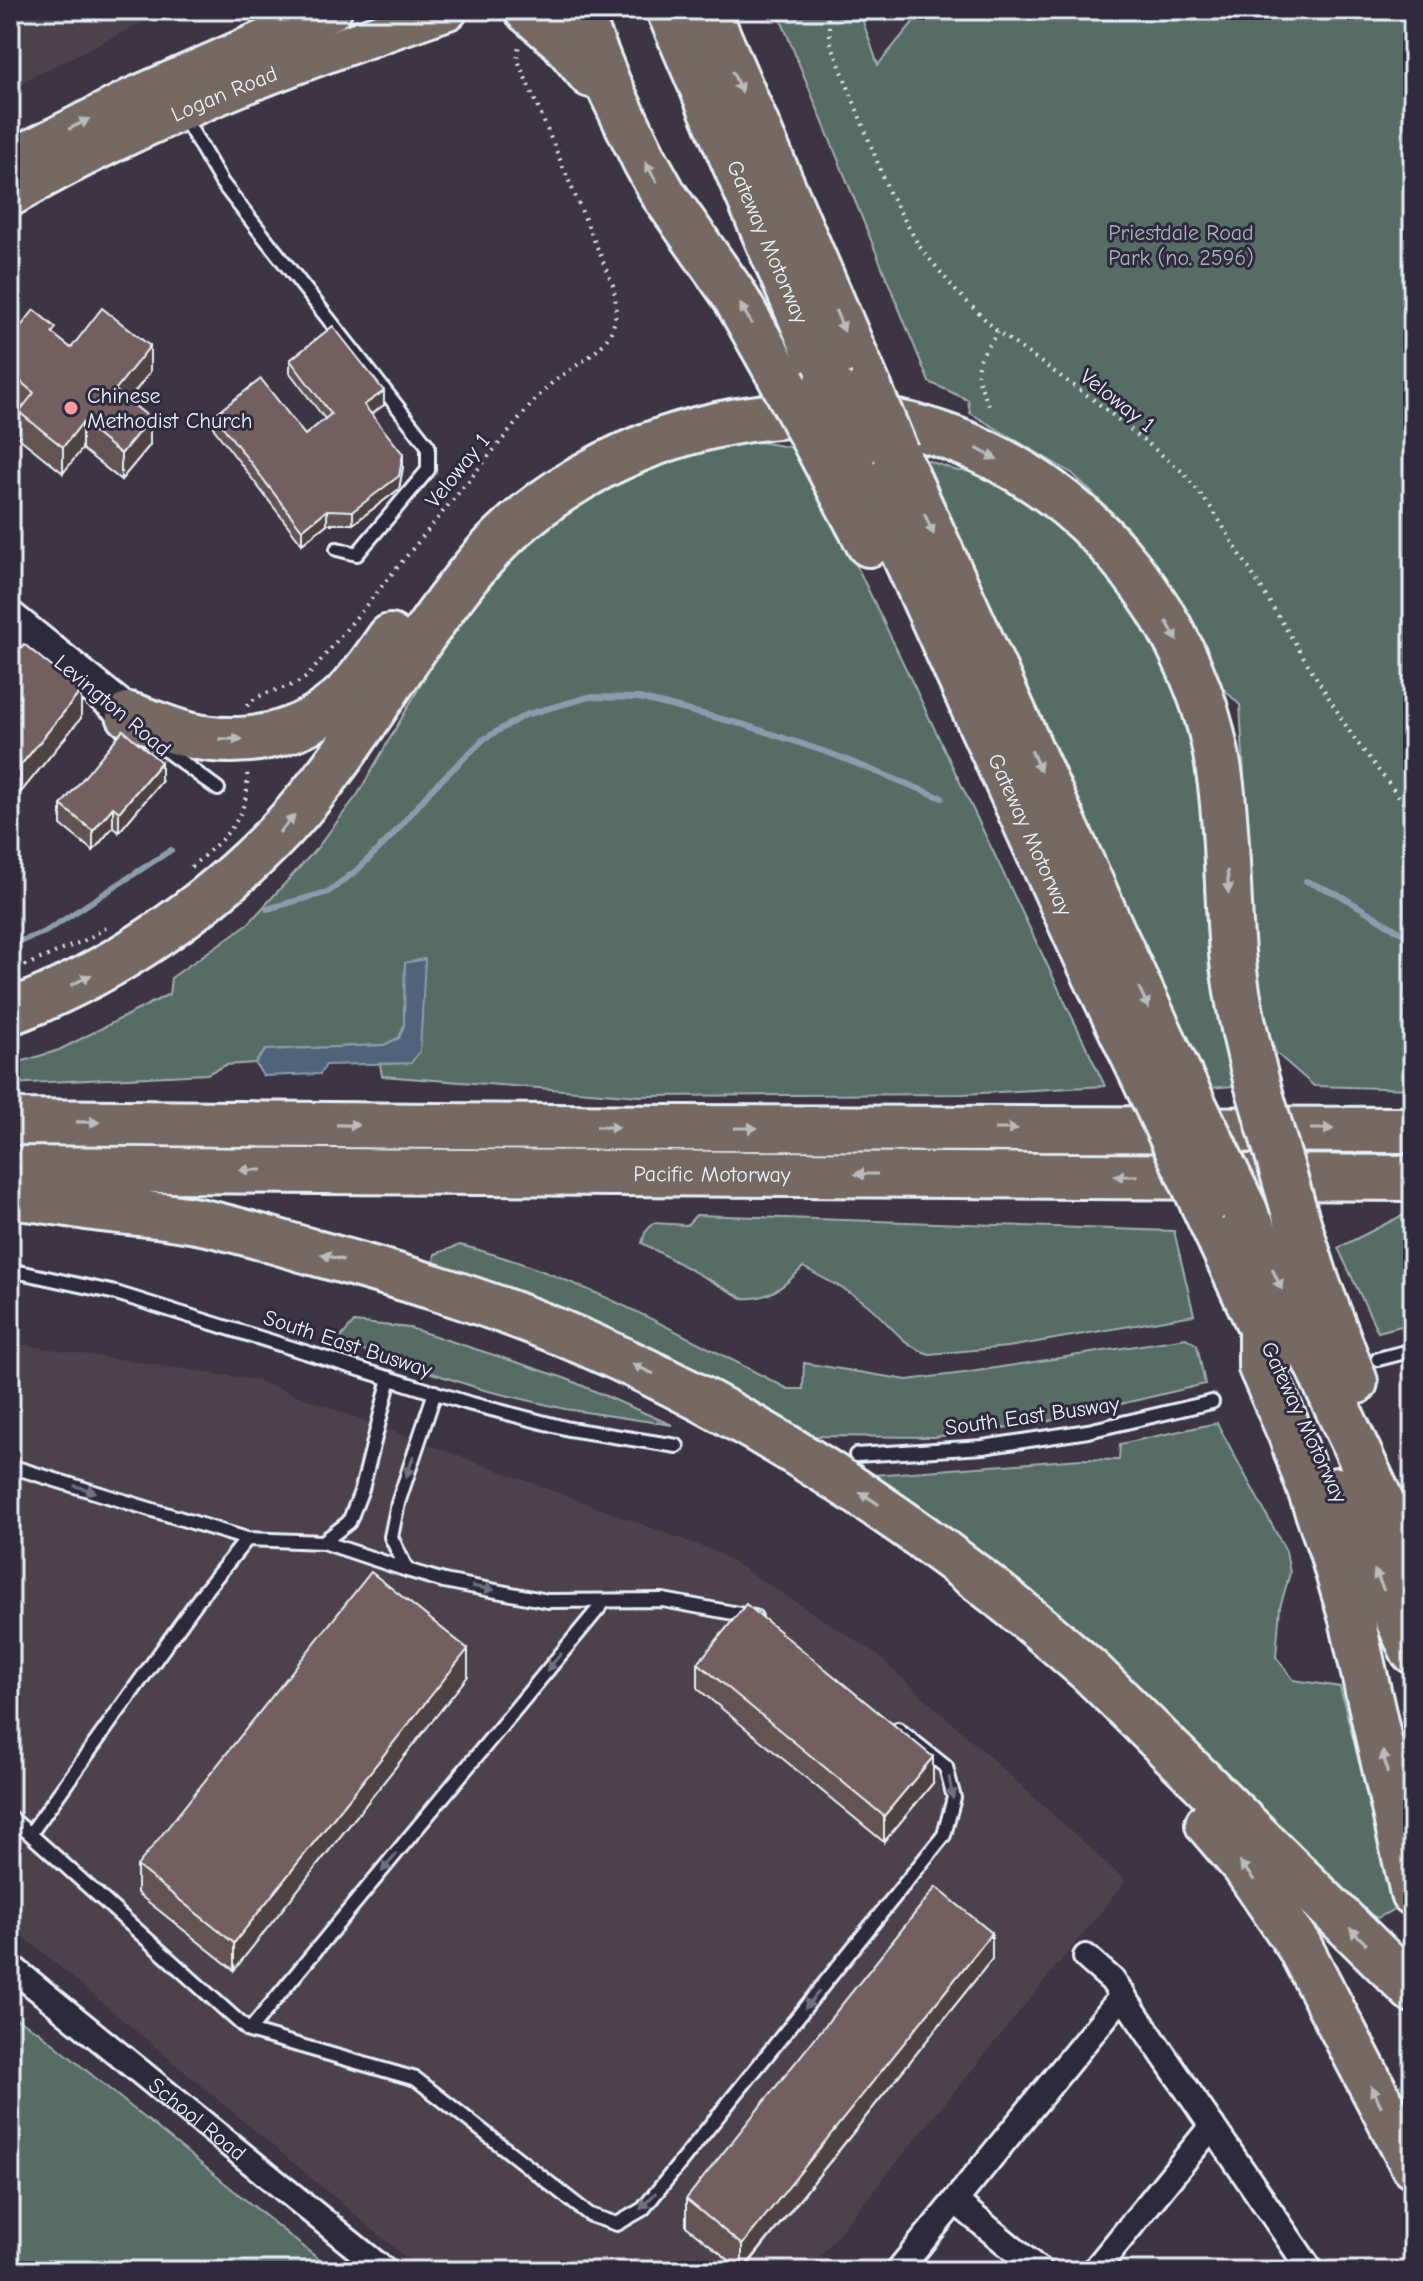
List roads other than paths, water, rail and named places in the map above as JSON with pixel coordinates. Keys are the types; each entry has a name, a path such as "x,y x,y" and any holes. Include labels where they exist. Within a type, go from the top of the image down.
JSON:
{"highway":[{"path":"578,10 608,84 664,195 734,295 783,382 857,450"},
{"name":"Gateway Motorway","path":"669,10 848,384"},
{"name":"Gateway Motorway","path":"707,10 848,384 857,450 962,683 1167,1087"},
{"path":"524,25 562,40 588,73 608,84"},
{"path":"129,715 187,735 229,740 271,736 306,723 345,695 449,559 473,532 529,485 583,452 669,418 690,413 731,421"},
{"path":"10,1012 53,994 128,955 187,914 249,862 286,826 320,786 480,560 525,515 576,481 629,452 731,421 775,417 850,417 875,419 946,436 1006,464 1063,501 1090,524 1137,575 1183,650 1214,737 1225,828 1231,943 1238,1000 1257,1083 1317,1283 1350,1369 1413,1512"},
{"name":"Gateway Motorway","path":"857,450 1224,1207 1413,1569"},
{"name":"Pacific Motorway","path":"10,1122 1413,1130"},
{"name":"Pacific Motorway","path":"10,1169 1413,1178"},
{"path":"10,1197 206,1223 407,1278 559,1332 657,1375 731,1415 807,1458 932,1544 1014,1606 1091,1672 1413,1990"},
{"name":"Gateway Motorway","path":"1224,1207 1261,1329 1413,1651"},
{"path":"1261,1329 1261,1367 1291,1435 1352,1619 1413,1893"},
{"path":"932,1544 972,1594 1070,1681 1171,1784 1245,1867 1299,1946 1413,2165"}],"main road":[{"name":"Logan Road","path":"10,160 130,99 332,10"},
{"name":"Logan Road","path":"10,197 73,163 181,112 285,68 448,10"}],"street":[{"name":"Levington Road","path":"10,619 129,715"},
{"path":"1086,1957 1112,1980 1123,1995 1311,2271"},
{"name":"School Road","path":"10,1966 385,2271"},
{"path":"898,2271 1123,1995"},
{"path":"1094,2271 1212,2126"},
{"path":"955,2201 1040,2271"}],"lane":[{"path":"181,112 222,183 428,446 428,470 357,554 337,549"},
{"name":"Levington Road","path":"129,715 149,739 218,789"},
{"name":"South East Busway","path":"10,1270 116,1293 435,1392 569,1429 677,1446"},
{"path":"1378,1359 1413,1350"},
{"path":"323,1542 349,1522 362,1489 390,1378"},
{"path":"407,1570 391,1537 398,1503 435,1392"},
{"name":"South East Busway","path":"856,1455 983,1447 1088,1431 1212,1402"},
{"path":"10,1466 247,1539 323,1542 444,1581 548,1601 663,1600 753,1615 765,1625"},
{"path":"30,1834 203,1593 247,1539"},
{"path":"249,2031 604,1602"},
{"path":"10,1817 249,2031 416,2079 590,2215 617,2224 643,2209 944,1835 954,1798 946,1767 886,1720"}],"water":[{"path":"425,959 420,1051 411,1063 326,1065 320,1074 263,1076 255,1063 266,1050 384,1045 399,1038 404,1025 405,963"}],"waterway":[{"path":"267,909 328,892 356,871 390,838 433,788 484,739 525,715 589,697 639,698 745,725 832,754 942,798"},
{"path":"10,945 45,932 171,850"},
{"path":"1306,881 1338,894 1413,940"}],"place":[{"name":"Chinese Methodist Church","path":"71,408"}],"park label":[{"name":"Priestdale Road Park (no. 2596)","path":"1181,244"}]}
